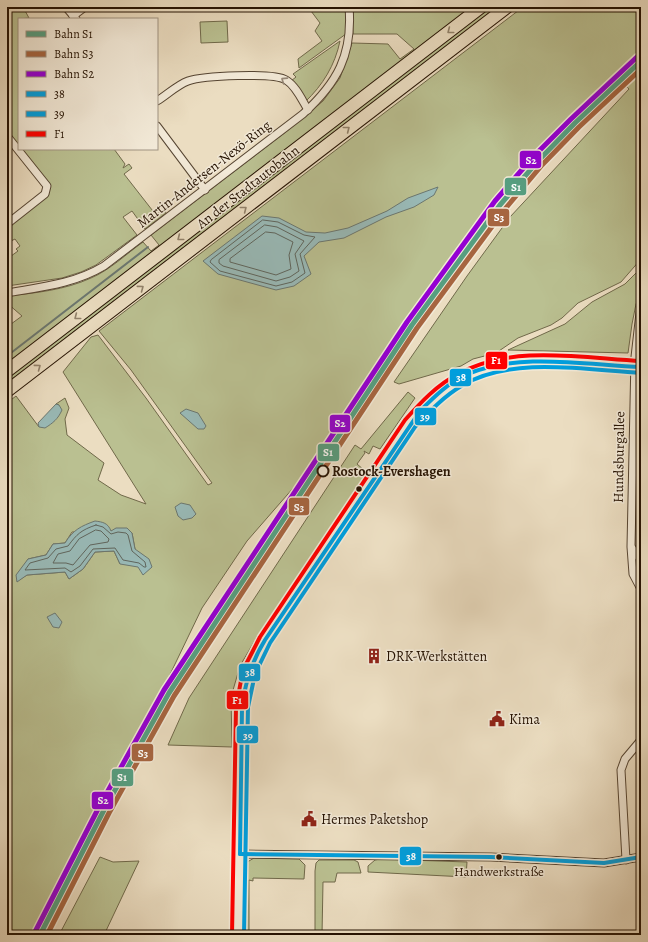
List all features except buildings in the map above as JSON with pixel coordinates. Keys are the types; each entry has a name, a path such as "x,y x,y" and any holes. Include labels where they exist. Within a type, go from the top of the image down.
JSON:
{"highway":[{"name":"An der Stadtautobahn","path":"7,371 481,7"},
{"name":"An der Stadtautobahn","path":"7,391 507,7"}],"street":[{"path":"66,7 74,18 85,7"},
{"name":"Martin-Andersen-Nexö-Ring","path":"7,293 62,284 95,272 113,261 308,110 329,88 344,59 350,31 350,7"},
{"path":"158,100 178,86 192,80 265,75 278,76 287,80 308,110"},
{"path":"158,127 205,190"},
{"path":"7,136 18,150"},
{"path":"7,224 45,194 47,190 47,186 18,150"},
{"name":"Hundsburgallee","path":"641,304 637,328 638,367 631,547 633,574 641,589"},
{"path":"238,935 242,707 243,692 250,667 265,640 420,412 448,386 475,371 499,364 532,362 638,367"},
{"path":"631,547 641,561"},
{"path":"626,860 621,770 625,759 641,740"},
{"path":"240,854 491,857 597,863 641,857"}],"green space":[{"path":"7,7 23,7 29,18 18,18 18,150 115,150 125,164 123,168 129,164 132,168 124,174 156,215 164,209 166,213 145,229 132,211 123,217 137,235 96,265 81,272 62,278 7,286 7,259 18,251 16,249 20,246 15,239 11,241 7,235 7,224 47,190 7,136"},
{"path":"308,7 349,7 350,31 299,68 298,59 322,41 315,31 320,23"},
{"path":"352,7 473,7 7,365 7,327 22,316 7,303 7,296 50,290 81,282 105,271 143,242 151,251 159,245 151,235 287,131 323,101 340,78 352,43 388,44 400,59 414,49 397,34 353,34"},
{"path":"489,7 497,7 7,383 7,377"},
{"path":"523,7 641,7 641,194 639,199 641,204 641,259 621,282 578,303 562,318 551,325 518,338 496,353 473,359 461,366 399,384 394,382 467,276 510,217 629,89 615,75 509,183 476,223 402,326 331,439 301,479 247,541 202,608 163,689 122,763 35,935 7,935 7,403 16,396 39,427 59,405 56,404 65,398 69,408 65,419 67,435 104,463 98,480 121,495 146,504 63,372 91,337 98,335 146,398 208,485 212,483 131,370 99,331","holes":["111,531 132,533 135,549 120,564 114,551 95,552 83,569 69,579 65,572 27,575 17,581 28,559 46,555 53,544 65,543 72,532"]},
{"path":"227,21 228,42 201,43 200,22"},
{"path":"340,41 335,58 323,82 305,102 291,81 296,77 293,74"},
{"path":"641,268 641,294 636,304 628,353 508,350 565,324 592,302 625,284"},
{"path":"408,392 415,398 380,449 373,446 369,454 364,451 365,453 357,464 364,470 365,477 258,635 240,666 231,697 232,747 168,745 189,698 355,445 361,449"},
{"path":"100,857 113,862 139,861 104,935 59,935"},
{"path":"254,858 299,859 305,865 304,879 253,878 253,881 249,880 249,935 240,935 242,867"},
{"path":"319,860 354,860 358,862 361,873 337,873 335,882 323,882 322,935 315,935 315,871 316,863"},
{"path":"375,860 467,862 466,877 368,872 368,866"}],"water":[{"path":"438,187 434,195 414,207 386,217 344,238 319,242 304,256 311,274 294,286 276,290 218,274 203,261 262,216 279,218 306,232 325,233 348,228 387,211 408,198"},
{"path":"56,404 59,405 62,410 59,416 45,428 39,427 38,423"},
{"path":"186,409 198,413 206,426 204,429 198,429 180,413"},
{"path":"181,503 190,505 196,514 192,518 183,520 178,516 175,507"},
{"path":"95,521 105,523 111,531 116,528 127,528 132,533 135,549 149,559 152,567 143,575 138,567 120,564 114,551 95,552 83,569 69,579 65,572 27,575 17,582 16,575 28,559 46,555 53,544 65,543 78,529"},
{"path":"55,613 62,622 59,628 53,627 47,617"}],"waterway":[{"path":"7,356 148,247"}],"rail line":[{"name":"S2","path":"35,932 99,807 164,690 407,322 495,201 533,157 637,57"},
{"name":"S1","path":"40,935 104,810 169,693 412,325 500,205 538,161 575,123 641,61"},
{"name":"S3","path":"47,935 109,813 174,696 417,328 505,209 542,165 579,127 641,69"}],"transit line":[{"name":"F1","path":"232,935 236,707 243,670 260,637 405,420 430,394 450,378 479,365 501,359 548,355 641,361"},
{"name":"38","path":"240,854 242,707 247,680 256,656 265,640 420,411 436,395 454,381 488,367 509,363 531,362 641,367"},
{"name":"39","path":"244,935 248,707 255,674 270,643 415,427 438,404 456,389 482,376 504,370 550,367 641,373"},
{"name":"38","path":"240,854 491,857 604,863 641,857"}],"place":[{"name":"Rostock-Evershagen","path":"323,471"},
{"name":"DRK-Werkstätten","path":"374,656"},
{"name":"Kima","path":"497,719"},
{"name":"Hermes Paketshop","path":"309,819"},
{"name":"Handwerkstraße","path":"499,857"}]}
